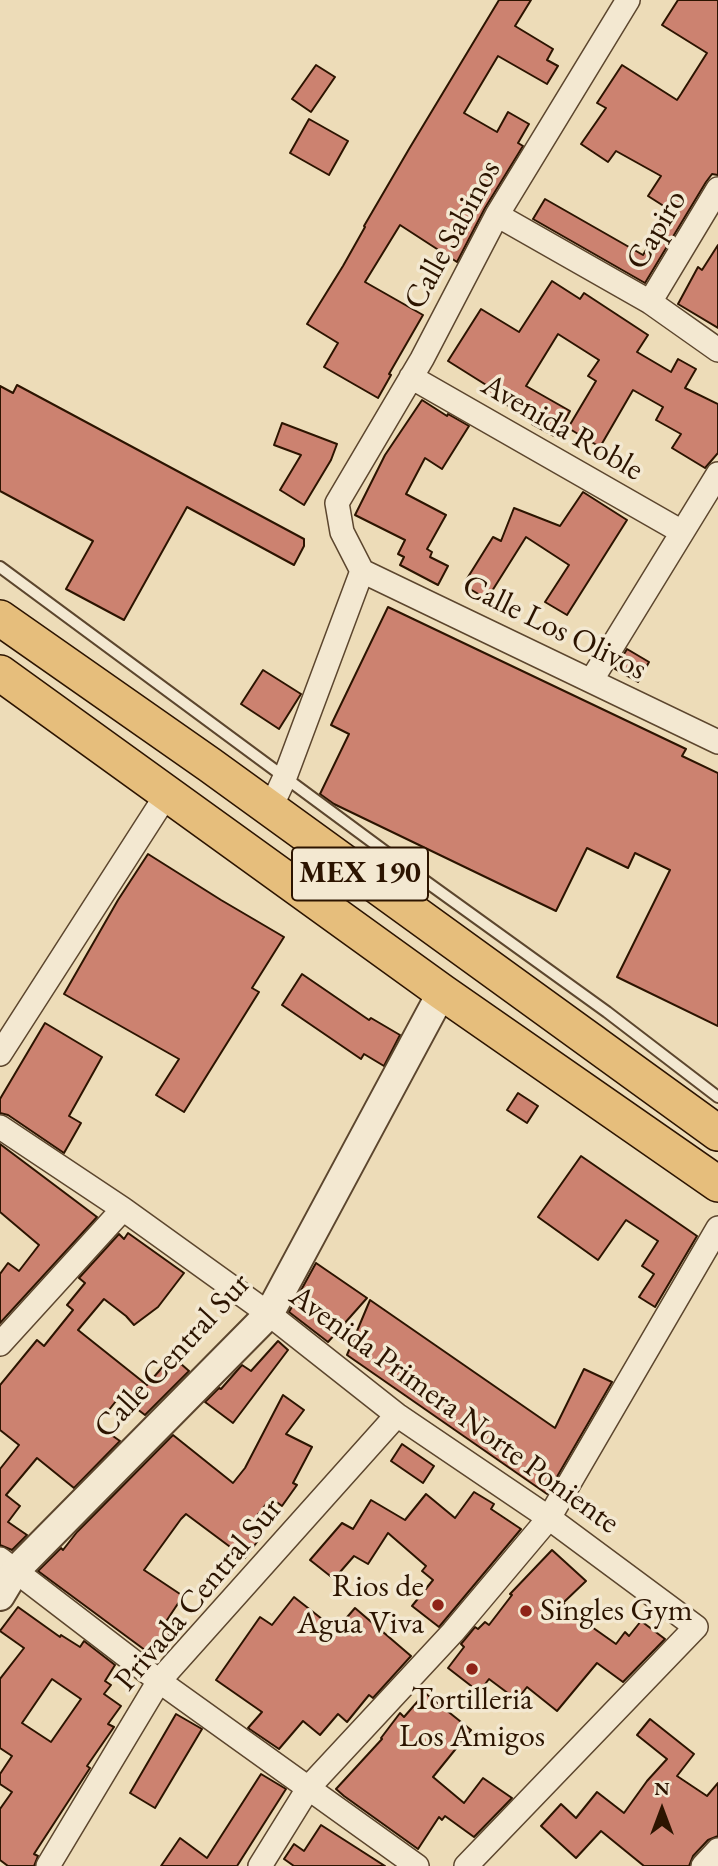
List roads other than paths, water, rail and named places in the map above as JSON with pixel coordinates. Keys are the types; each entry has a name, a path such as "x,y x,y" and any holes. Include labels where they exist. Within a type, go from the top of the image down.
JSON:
{"main road":[{"name":"MEX 190","path":"0,618 271,809 718,1133"},
{"name":"MEX 190","path":"0,673 442,992 718,1184"}],"street":[{"name":"Calle Sabinos","path":"362,571 342,532 337,503 411,377 497,215 628,0"},
{"name":"Capiro","path":"650,302 718,189"},
{"path":"497,215 650,302 718,350"},
{"name":"Avenida Roble","path":"411,377 682,532"},
{"path":"591,681 718,474"},
{"path":"271,809 362,571"},
{"name":"Calle Los Olivos","path":"362,571 718,743"},
{"path":"0,1054 167,794"},
{"name":"Calle Central Sur","path":"0,1596 8,1565 270,1314 442,992"},
{"name":"Avenida Primera Norte Poniente","path":"0,1127 123,1209 270,1314 397,1415 549,1518 696,1627 467,1866"},
{"path":"0,1344 123,1209"},
{"path":"260,1866 309,1787 453,1632 549,1518 718,1228"},
{"name":"Privada Central Sur","path":"48,1866 159,1681 397,1415"},
{"path":"8,1565 159,1681 417,1866"},
{"path":"703,1866 718,1850"}],"lane":[{"path":"0,567 607,1012 718,1097"}],"place":[{"name":"Rios de Agua Viva","path":"438,1605"},
{"name":"Singles Gym","path":"526,1611"},
{"name":"Tortilleria Los Amigos","path":"472,1669"}]}
